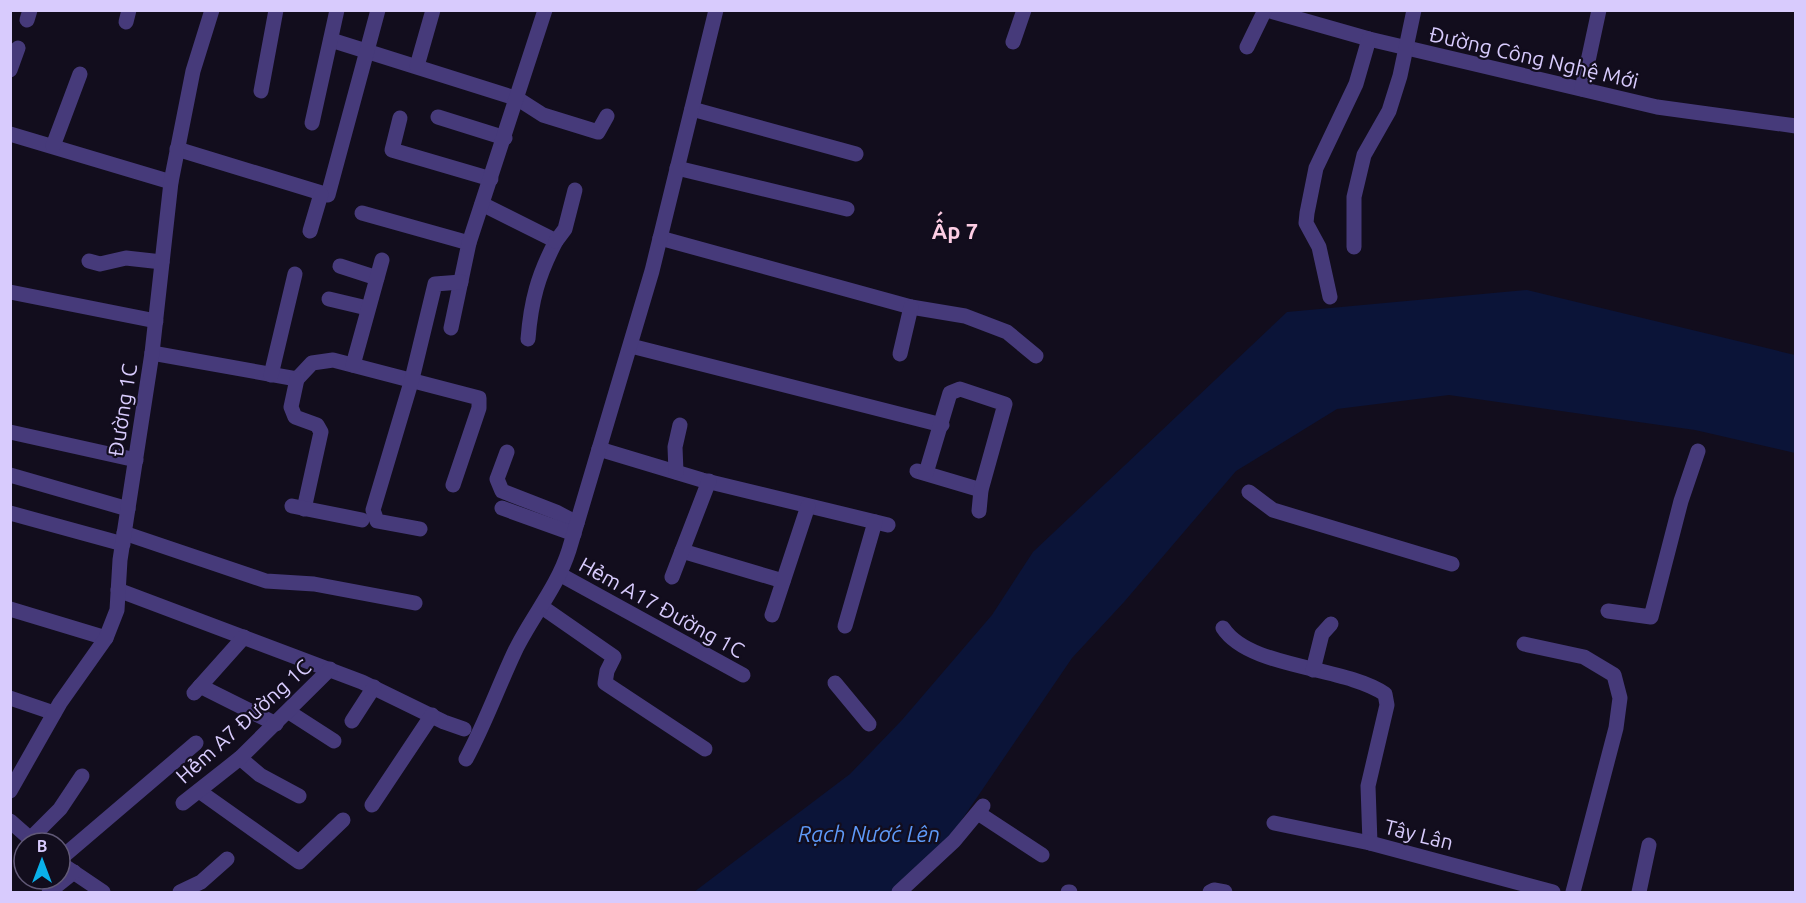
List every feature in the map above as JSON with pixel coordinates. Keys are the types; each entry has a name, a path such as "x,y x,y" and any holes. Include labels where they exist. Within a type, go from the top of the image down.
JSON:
{"street":[{"path":"261,91 276,10"},
{"path":"312,123 337,10"},
{"path":"177,149 328,195 378,10"},
{"path":"417,66 433,10"},
{"path":"451,328 469,243 506,138 545,10"},
{"path":"466,759 490,713 516,649 561,575 631,346 716,10"},
{"path":"1013,42 1024,10"},
{"path":"1247,47 1266,10"},
{"name":"Đường Công Nghệ Mới","path":"1266,10 1369,39 1657,107 1796,126"},
{"path":"1354,247 1354,197 1364,155 1389,111 1400,76 1414,10"},
{"path":"1582,89 1599,10"},
{"name":"Đường 1C","path":"10,791 54,713 106,638 117,610 123,539 152,352 171,182 193,71 209,12"},
{"path":"1330,297 1319,248 1306,223 1307,213 1316,168 1356,84 1369,39"},
{"path":"331,40 518,99 543,115 598,132 606,116"},
{"path":"10,70 18,48"},
{"path":"53,146 80,74"},
{"path":"692,109 856,154"},
{"path":"438,117 506,138"},
{"path":"400,118 392,150 491,179"},
{"path":"12,138 53,146 171,182"},
{"path":"677,168 847,209"},
{"path":"528,339 531,307 540,273 556,241 565,229 575,190"},
{"path":"310,231 321,194"},
{"path":"482,204 556,241"},
{"path":"362,213 469,243"},
{"path":"660,238 911,307 965,316 1007,332 1036,356"},
{"path":"88,261 100,264 126,258 162,262"},
{"path":"353,365 382,260"},
{"path":"340,266 377,278"},
{"path":"271,375 295,274"},
{"path":"420,529 377,521 374,516 412,379 435,284 461,282"},
{"path":"10,292 156,321"},
{"path":"329,299 367,308"},
{"path":"900,354 911,307"},
{"path":"631,346 942,425"},
{"path":"152,352 297,379"},
{"path":"362,520 298,508 321,432 317,425 295,417 291,407 297,379 312,363 333,360 479,398 479,408 453,485"},
{"path":"979,511 981,490 1005,404 960,389 950,393 942,425 922,472 981,490"},
{"path":"676,472 675,447 680,425"},
{"path":"10,432 136,460"},
{"path":"599,449 709,481 881,523 845,626"},
{"path":"1608,612 1651,617 1681,501 1698,451"},
{"path":"507,452 497,479 502,491 556,512 576,528"},
{"path":"10,475 128,509"},
{"path":"672,577 709,481"},
{"path":"1249,492 1273,510 1452,564"},
{"path":"771,615 808,506"},
{"path":"502,508 576,528"},
{"path":"10,513 123,539 266,581 314,584 415,603"},
{"path":"682,551 783,582"},
{"name":"Hẻm A17 Đường 1C","path":"561,575 743,675"},
{"path":"118,590 330,669 464,729"},
{"path":"542,607 614,657 606,671 605,683 705,749"},
{"path":"10,609 106,638"},
{"path":"1313,670 1322,634 1331,624"},
{"path":"1224,628 1231,639 1262,653 1313,670 1358,681 1385,694 1388,705 1368,786 1370,843"},
{"path":"244,637 197,690 276,724"},
{"path":"1524,644 1584,657 1614,675 1620,698 1616,728 1573,892"},
{"name":"Hẻm A7 Đường 1C","path":"183,803 240,758 330,669"},
{"path":"835,683 869,724"},
{"path":"352,721 374,687"},
{"path":"10,698 54,713"},
{"path":"289,712 334,741"},
{"path":"372,805 432,715"},
{"path":"72,851 196,743"},
{"path":"240,758 260,775 299,796"},
{"path":"41,831 60,809 82,776"},
{"path":"199,791 298,862 343,820"},
{"path":"899,892 954,841 980,809 1042,855"},
{"path":"10,821 22,831"},
{"name":"Tây Lân","path":"1274,823 1370,843 1505,886 1553,892"},
{"path":"1638,892 1649,845"},
{"path":"180,892 201,882 227,859"},
{"path":"48,892 74,872 103,892"},
{"path":"1210,892 1214,890 1225,892"}],"water":[{"name":"Rạch Nước Lên","path":"1527,290 1795,355 1795,453 1695,430 1449,395 1337,409 1236,471 1124,602 1072,658 946,843 893,892 694,892 850,774 902,720 992,615 1033,552 1287,312"}],"district":[{"name":"Ấp 7","path":"955,230"}]}
